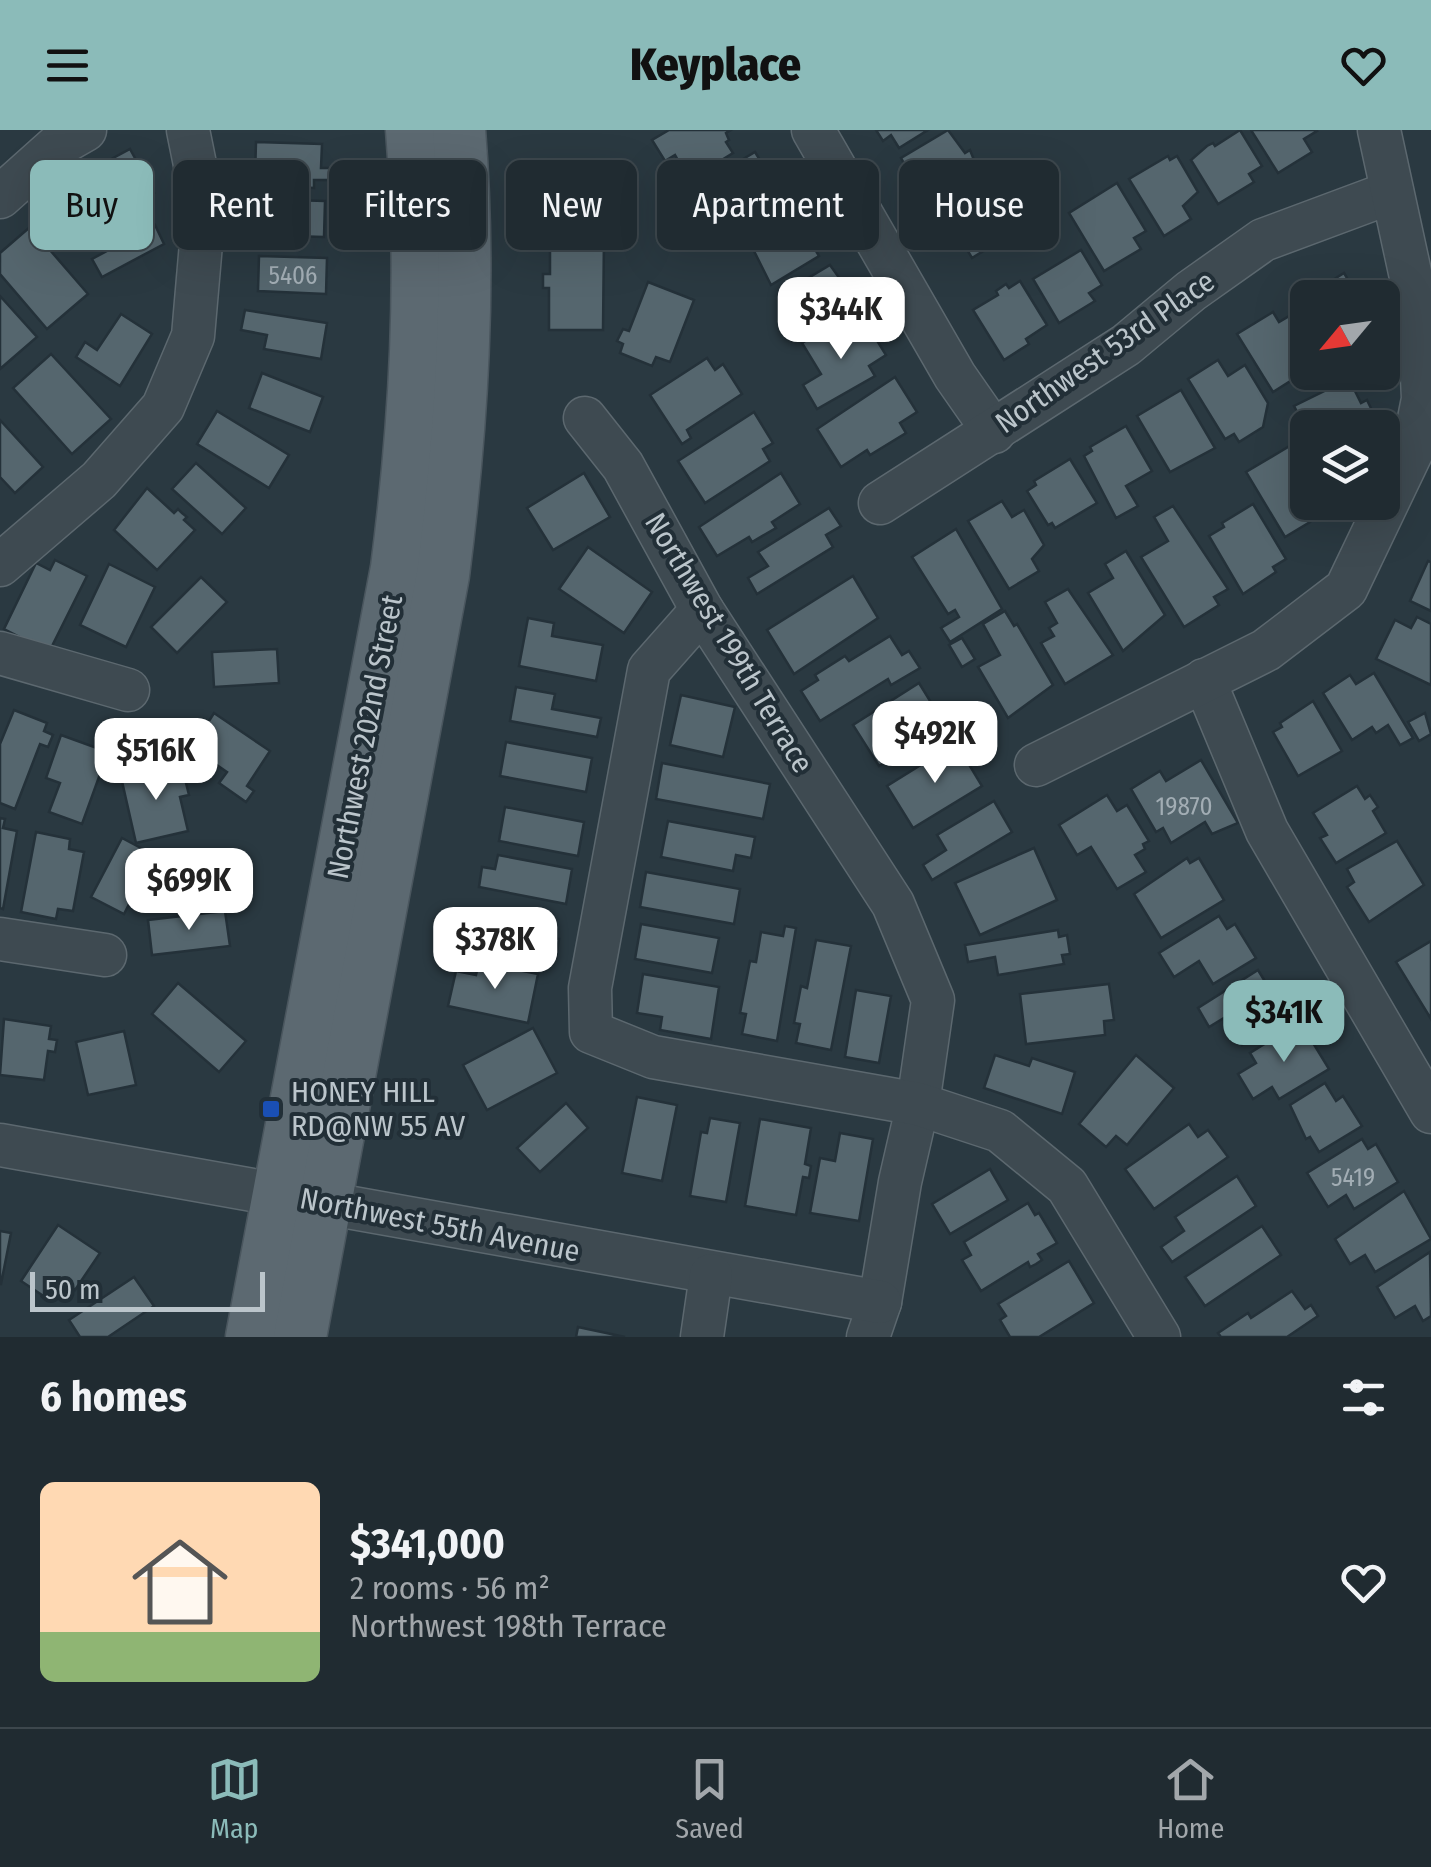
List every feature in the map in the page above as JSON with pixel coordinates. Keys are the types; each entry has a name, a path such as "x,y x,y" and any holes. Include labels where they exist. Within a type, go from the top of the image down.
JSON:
{"main road":[{"name":"Northwest 202nd Street","path":"300,1337 301,1199 412,449 419,336 419,220 412,130"},
{"name":"Northwest 202nd Street","path":"252,1337 301,1199 444,576 457,471 466,338 466,218 459,130"}],"street":[{"path":"0,196 57,146 85,130"},
{"path":"0,564 99,480 163,407 193,336 204,210 188,130"},
{"path":"813,130 955,376 994,432"},
{"path":"1036,765 1266,650 1346,589 1412,449 1423,399 1425,314 1392,192 1380,130"},
{"name":"Northwest 53rd Place","path":"880,503 1126,345 1191,291 1263,240 1392,192"},
{"name":"Northwest 199th Terrace","path":"584,418 623,466 702,610 892,904 933,1000 918,1104 874,1320"},
{"path":"702,610 649,670 590,988 591,1032 654,1057 918,1104 1000,1131 1067,1186 1160,1337"},
{"path":"0,653 128,690"},
{"path":"1204,680 1267,832 1431,1112"},
{"path":"0,940 105,955"},
{"name":"Northwest 55th Avenue","path":"0,1145 710,1275 874,1320"},
{"path":"702,1337 710,1275"}],"building":[{"path":"669,130 731,130 726,133 726,142 733,153 722,160 678,160 675,155 664,160 652,140"},
{"path":"876,130 928,130 899,148 891,135 883,141"},
{"path":"948,130 965,153 970,150 974,160 902,160"},
{"path":"1240,130 1262,166 1249,174 1254,182 1218,204 1191,160 1207,146 1215,146"},
{"path":"1251,130 1317,131 1304,139 1312,152 1278,173"},
{"path":"256,142 322,144 321,168 329,168 329,180 314,180 314,188 309,188 309,160 255,160"},
{"path":"130,149 136,160 110,160"},
{"path":"755,152 760,160 742,160"},
{"path":"1168,156 1170,160 1177,156 1198,192 1183,206 1191,219 1164,236 1129,179"},
{"path":"1117,183 1146,231 1134,238 1141,249 1104,271 1069,213"},
{"path":"309,201 325,201 324,237 309,237"},
{"path":"153,226 164,244 153,250"},
{"path":"30,227 30,250 50,250 88,294 47,329 0,274 0,253"},
{"path":"109,250 153,250 102,277 92,259"},
{"path":"550,250 604,250 603,330 549,330 549,288 543,288 543,274 550,274"},
{"path":"754,250 815,250 819,256 771,285"},
{"path":"967,250 985,250 972,258"},
{"path":"1081,250 1102,285 1089,293 1095,301 1059,323 1033,279"},
{"path":"259,256 327,258 326,294 258,291"},
{"path":"830,265 860,307 819,332 795,286"},
{"path":"1020,281 1047,325 1026,339 1029,344 1004,360 973,310 998,295 996,291 1006,284 1009,288"},
{"path":"648,282 694,300 670,362 656,357 652,366 620,353 623,344 617,341 623,329 629,331"},
{"path":"0,296 37,337 0,369"},
{"path":"245,310 327,323 321,359 264,349 267,335 241,330"},
{"path":"1273,312 1279,322 1290,316 1290,381 1273,392 1237,334"},
{"path":"121,314 152,334 120,386 76,357 85,342 97,350"},
{"path":"865,321 886,355 869,366 875,376 817,409 803,385 821,374 802,343 830,326 837,338"},
{"path":"51,354 111,419 72,454 13,388"},
{"path":"707,358 715,370 723,364 742,394 687,430 691,438 682,444 650,395"},
{"path":"1218,360 1228,376 1245,365 1268,403 1263,427 1239,442 1234,434 1225,439 1188,379"},
{"path":"262,373 323,397 310,432 249,408"},
{"path":"895,377 917,412 900,423 906,433 870,455 867,450 841,467 817,429"},
{"path":"1181,390 1215,448 1170,472 1137,416"},
{"path":"1327,390 1354,390 1361,403 1367,400 1372,410 1296,410 1294,406"},
{"path":"217,411 289,455 269,488 197,444"},
{"path":"754,412 773,443 763,449 770,461 705,503 678,461"},
{"path":"0,420 43,467 15,493 0,477"},
{"path":"1126,426 1152,471 1126,486 1138,506 1116,518 1084,456 1092,451 1090,447"},
{"path":"1290,446 1290,520 1310,522 1285,537 1246,472"},
{"path":"1070,459 1097,503 1055,528 1052,523 1048,525 1027,491 1036,485 1034,481"},
{"path":"196,463 246,508 222,534 172,489"},
{"path":"584,473 610,517 553,550 527,508"},
{"path":"781,473 800,504 772,522 776,528 752,542 749,537 717,556 699,527"},
{"path":"147,488 174,513 178,509 195,530 157,570 114,530"},
{"path":"1002,501 1012,517 1024,510 1044,545 1032,559 1039,571 1009,589 968,521"},
{"path":"1253,504 1286,559 1273,567 1276,572 1243,594 1209,536"},
{"path":"1173,506 1228,589 1214,597 1219,605 1184,627 1141,557 1168,541 1154,517"},
{"path":"829,508 841,526 826,535 833,547 757,594 748,578 768,566 758,552"},
{"path":"956,529 1002,609 950,642 941,628 959,617 955,610 948,614 912,557"},
{"path":"588,547 652,592 624,633 559,589"},
{"path":"1126,551 1165,615 1123,651 1088,593 1113,578 1105,564"},
{"path":"55,560 87,576 49,652 4,629 36,563 50,570"},
{"path":"1428,561 1431,562 1431,611 1410,601"},
{"path":"109,564 155,587 126,647 80,625"},
{"path":"853,576 878,618 794,674 767,630"},
{"path":"201,577 227,602 177,653 151,627"},
{"path":"1068,589 1113,655 1065,684 1041,643 1054,636 1049,628 1057,623 1045,602"},
{"path":"1005,611 1053,685 1008,718 978,667 1000,655 983,624"},
{"path":"1417,617 1431,624 1431,685 1376,659 1395,620 1411,628"},
{"path":"528,618 554,623 552,636 603,645 596,681 519,666"},
{"path":"890,636 902,655 909,651 920,668 891,685 888,679 820,721 801,691 818,680 815,675 845,656 849,661"},
{"path":"962,638 975,659 962,667 949,645"},
{"path":"277,649 279,683 214,687 212,652"},
{"path":"1374,673 1413,738 1400,745 1388,725 1376,733 1372,727 1352,740 1323,693 1350,675 1356,684"},
{"path":"919,683 945,725 879,766 853,725"},
{"path":"516,687 555,694 552,709 601,718 597,737 510,721"},
{"path":"681,695 735,707 723,757 670,745"},
{"path":"1313,701 1342,751 1298,776 1273,732"},
{"path":"14,710 47,723 44,731 53,735 48,747 40,744 15,809 0,803 0,744"},
{"path":"214,713 270,751 247,786 254,791 246,802 219,783 227,772 192,748"},
{"path":"1425,713 1431,734 1419,741 1408,722"},
{"path":"61,735 108,752 82,824 49,812 60,783 46,778"},
{"path":"506,742 592,758 586,792 500,776"},
{"path":"956,743 982,786 913,828 887,786"},
{"path":"1201,760 1238,823 1212,834 1205,822 1171,843 1163,828 1156,832 1131,789 1160,771 1166,781"},
{"path":"662,763 770,784 763,819 656,799"},
{"path":"182,767 189,795 180,797 188,831 136,843 121,777"},
{"path":"1357,786 1365,799 1370,795 1378,807 1373,811 1386,833 1336,863 1320,838 1327,835 1313,813"},
{"path":"1107,795 1117,811 1127,805 1149,841 1135,855 1146,872 1117,889 1091,847 1077,855 1059,825"},
{"path":"994,801 1012,832 932,880 923,865 946,850 937,835"},
{"path":"505,807 584,822 578,856 499,841"},
{"path":"0,818 5,819 3,828 17,831 3,909 0,908"},
{"path":"668,821 755,837 751,858 736,855 733,871 661,857"},
{"path":"36,832 70,839 69,849 84,852 73,911 58,909 56,919 21,912"},
{"path":"122,838 154,855 124,914 91,897"},
{"path":"1397,841 1424,885 1369,922 1347,887 1354,882 1347,869"},
{"path":"1034,848 1057,900 980,935 955,883"},
{"path":"498,855 572,869 566,904 479,887 482,867 495,869"},
{"path":"1187,858 1190,863 1199,858 1224,900 1161,938 1134,894"},
{"path":"646,872 740,889 734,924 640,907"},
{"path":"225,911 230,946 152,955 148,920"},
{"path":"1219,916 1227,929 1235,924 1256,958 1213,984 1199,961 1174,977 1159,953"},
{"path":"472,922 559,939 556,958 469,941"},
{"path":"641,924 719,938 712,973 635,959"},
{"path":"785,926 796,928 777,1041 742,1034 746,1014 740,1013 750,961 756,962 761,932 783,936"},
{"path":"1058,930 1059,937 1067,935 1070,954 1062,955 1064,964 998,975 995,957 968,962 965,945"},
{"path":"816,940 851,946 831,1050 796,1043 800,1024 794,1023 801,986 807,988"},
{"path":"1431,941 1431,1019 1396,962"},
{"path":"479,962 538,974 528,1023 448,1006 456,971 476,975"},
{"path":"1258,970 1269,988 1274,985 1292,1013 1242,1045 1224,1018 1209,1027 1198,1008"},
{"path":"643,974 719,987 711,1039 660,1030 662,1017 637,1013"},
{"path":"178,983 246,1041 219,1072 152,1014"},
{"path":"1109,984 1114,1020 1104,1021 1105,1035 1026,1044 1020,994"},
{"path":"856,990 891,996 879,1063 845,1057"},
{"path":"4,1019 51,1026 49,1039 57,1040 55,1052 48,1051 44,1080 0,1075"},
{"path":"1295,1025 1302,1036 1307,1033 1329,1069 1279,1099 1272,1087 1253,1099 1238,1074 1256,1063 1250,1053"},
{"path":"533,1028 557,1073 487,1110 463,1065"},
{"path":"124,1031 136,1085 88,1095 76,1042"},
{"path":"995,1055 1029,1066 1032,1058 1075,1072 1062,1114 984,1088"},
{"path":"1136,1055 1174,1088 1127,1145 1116,1136 1106,1147 1079,1124"},
{"path":"1325,1083 1336,1101 1343,1096 1362,1126 1319,1152 1310,1137 1306,1139 1290,1105"},
{"path":"637,1097 677,1105 662,1181 622,1173"},
{"path":"566,1103 588,1128 540,1172 517,1148"},
{"path":"710,1118 740,1123 726,1202 690,1196 701,1132 707,1133"},
{"path":"760,1119 811,1128 805,1164 811,1166 809,1178 803,1177 796,1215 745,1206"},
{"path":"1189,1124 1198,1137 1208,1130 1228,1157 1154,1209 1125,1169"},
{"path":"840,1133 873,1139 859,1221 810,1213 820,1158 835,1161"},
{"path":"1362,1139 1368,1149 1376,1144 1398,1182 1354,1209 1346,1195 1328,1207 1307,1173"},
{"path":"990,1169 1008,1200 950,1234 932,1204"},
{"path":"1237,1176 1256,1206 1172,1262 1161,1247 1184,1231 1175,1217"},
{"path":"1404,1191 1431,1239 1375,1272 1365,1255 1350,1264 1335,1239"},
{"path":"1028,1203 1035,1215 1039,1213 1057,1243 1038,1254 1042,1260 1036,1264 1030,1267 1028,1262 981,1291 962,1260 971,1255 964,1242"},
{"path":"58,1225 100,1253 75,1290 63,1282 51,1301 21,1281"},
{"path":"1262,1226 1281,1255 1205,1306 1185,1277"},
{"path":"0,1231 11,1233 1,1284 0,1284"},
{"path":"1430,1252 1431,1316 1423,1321 1415,1306 1395,1318 1377,1287"},
{"path":"1069,1261 1094,1303 1039,1337 1010,1337 1000,1320 1006,1316 998,1304"},
{"path":"134,1277 154,1306 108,1337 80,1337 69,1320"},
{"path":"1292,1291 1305,1309 1311,1305 1318,1316 1287,1337 1221,1337 1218,1333 1248,1313 1251,1318"},
{"path":"578,1327 625,1337 576,1337"}],"place":[{"name":"HONEY HILL RD@NW 55 AV","path":"271,1109"}]}
